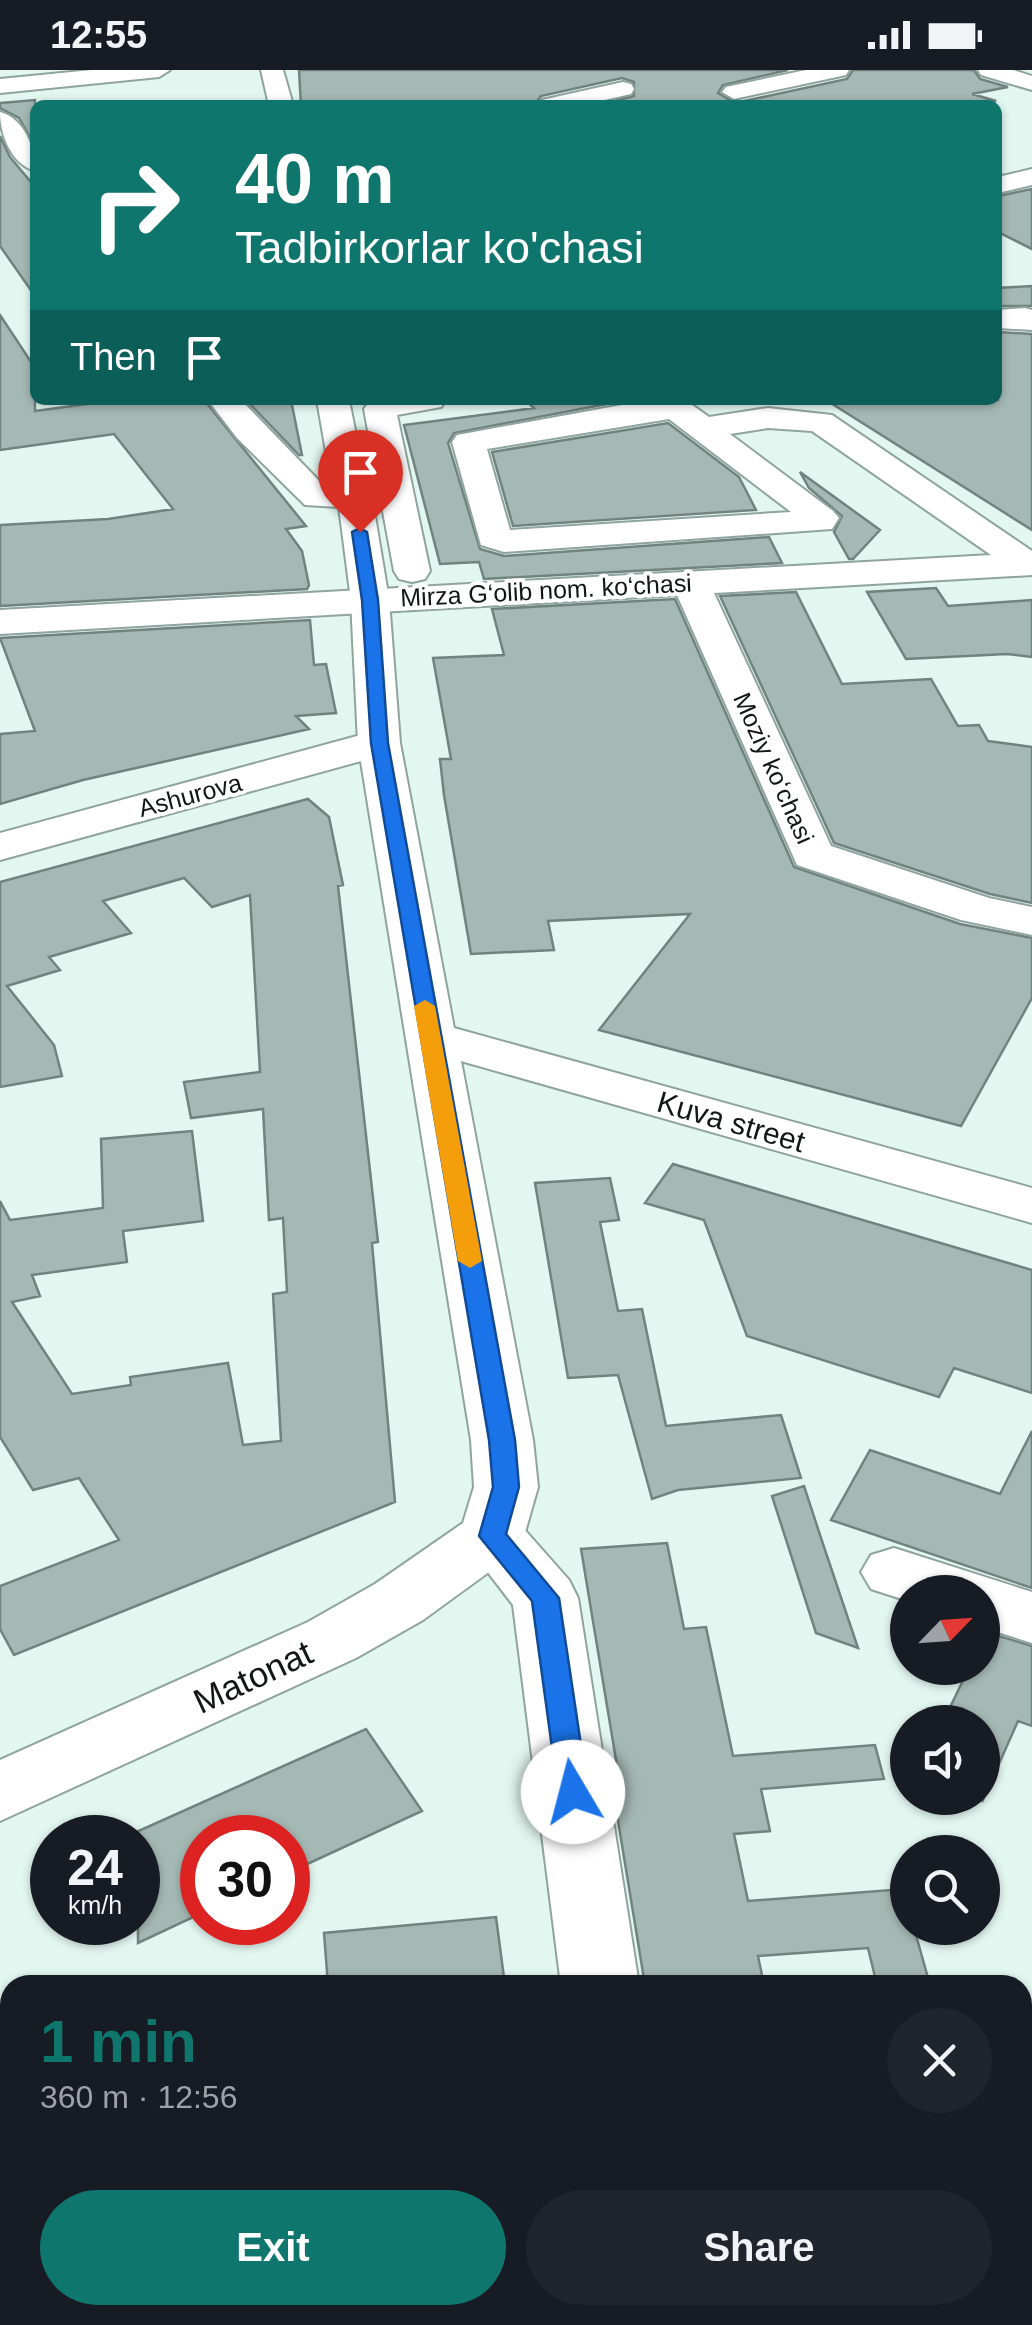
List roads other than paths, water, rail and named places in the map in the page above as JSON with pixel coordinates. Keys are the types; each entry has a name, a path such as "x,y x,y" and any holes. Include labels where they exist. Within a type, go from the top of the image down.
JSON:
{"street":[{"path":"4,81 155,70"},
{"path":"272,70 280,100"},
{"path":"734,92 805,72 838,70"},
{"path":"989,70 1032,83"},
{"path":"574,100 623,90"},
{"path":"0,120 30,158"},
{"path":"1002,185 1032,178"},
{"path":"228,405 248,432 317,498 482,487"},
{"path":"349,407 366,493 380,743 502,1440 506,1487 492,1536 545,1598 599,1975"},
{"path":"755,409 969,565"},
{"path":"682,412 821,518 819,521 504,541 494,536 466,445 469,442 682,412 755,409 820,422 1029,564"},
{"path":"366,493 412,571"},
{"name":"Mirza G‘olib nom. ko‘chasi","path":"0,622 1029,564"},
{"name":"Moziy koʻchasi","path":"690,582 813,855 978,910 1032,920"},
{"name":"Ashurova","path":"0,847 380,743"},
{"name":"Kuva street","path":"430,1037 1032,1206"},
{"name":"Matonat","path":"0,1792 332,1640 399,1602 492,1536"},
{"path":"894,1572 903,1575"},
{"path":"1000,1608 1032,1618"}]}
